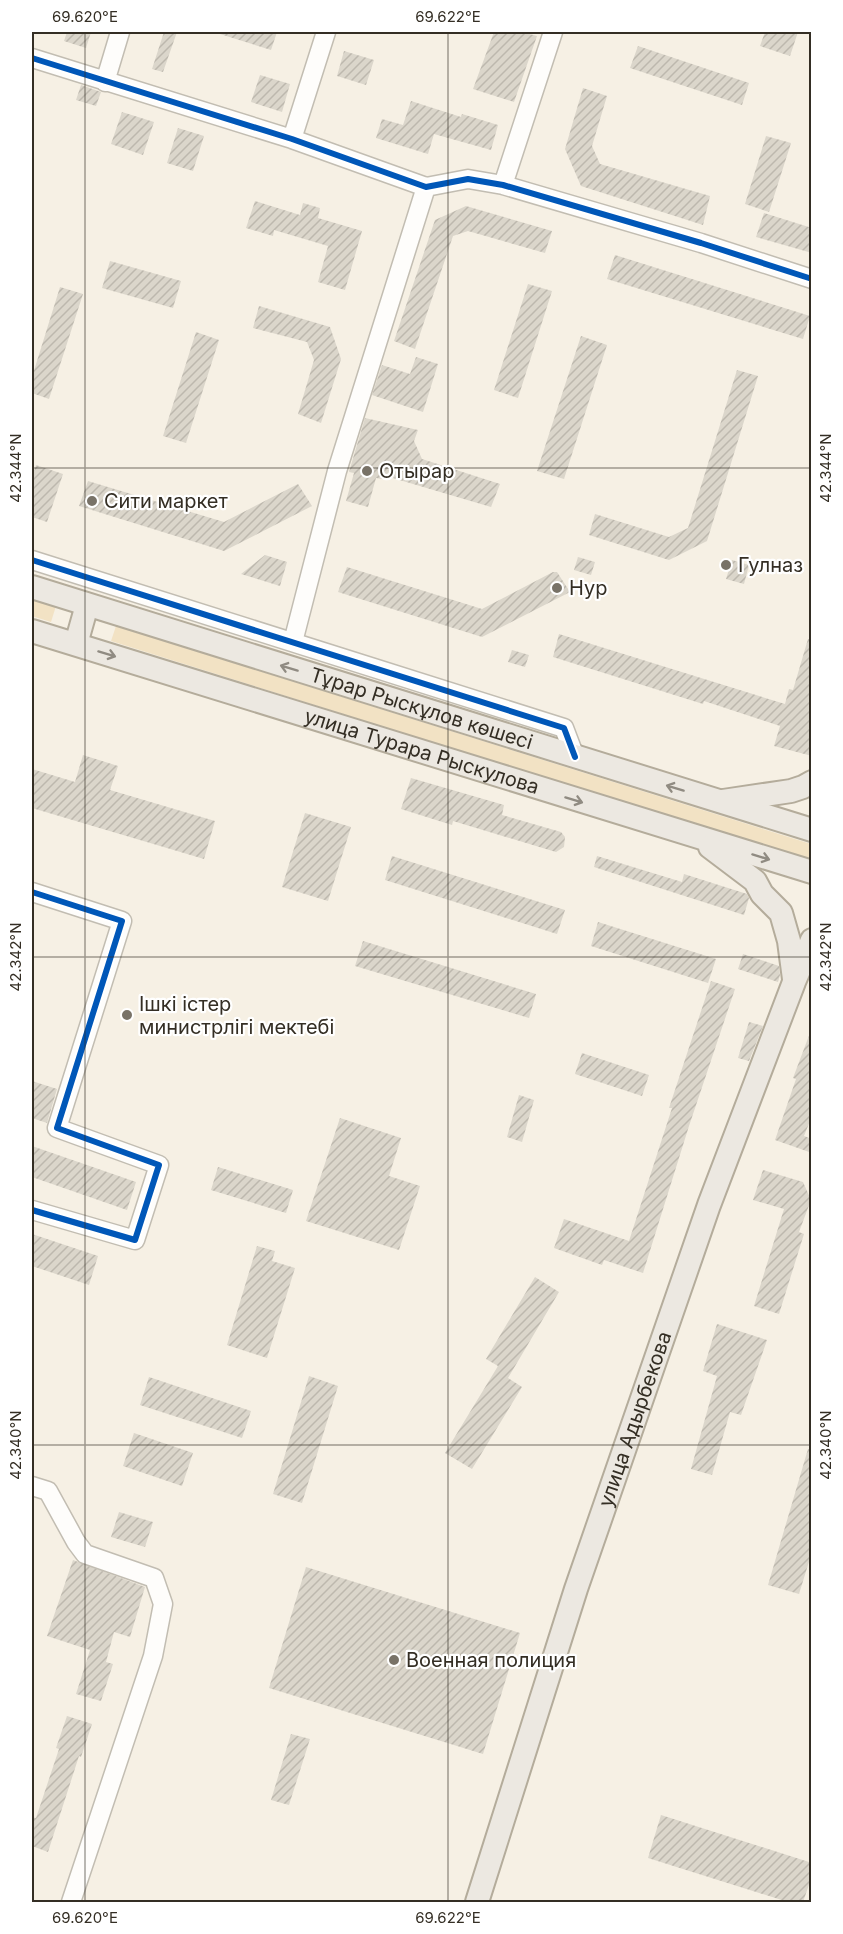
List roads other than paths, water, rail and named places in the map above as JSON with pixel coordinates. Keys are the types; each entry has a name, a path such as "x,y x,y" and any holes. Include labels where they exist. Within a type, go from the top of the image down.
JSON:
{"main road":[{"name":"Тұрар Рыскұлов көшесі","path":"32,587 812,830"},
{"path":"76,644 87,605"},
{"name":"улица Турара Рыскулова","path":"32,631 812,872"},
{"path":"719,802 791,791 803,788 812,782"},
{"path":"697,837 755,881 762,894 781,913 801,972"},
{"name":"улица Адырбекова","path":"477,1902 576,1589 709,1205 812,940"}],"street":[{"path":"105,82 120,32"},
{"path":"292,139 326,32"},
{"path":"503,185 553,32"},
{"path":"32,58 292,139 426,187 468,179 503,185 701,243 812,279"},
{"path":"293,642 337,471 426,187"},
{"path":"32,560 564,728 575,757"},
{"path":"32,892 122,921 57,1128 159,1165 135,1240 32,1210"},
{"path":"40,1488 85,1554 154,1578 163,1604 153,1656 71,1902"}],"place":[{"name":"Отырар","path":"367,471"},
{"name":"Сити маркет","path":"92,501"},
{"name":"Гулназ","path":"726,565"},
{"name":"Нур","path":"557,588"},
{"name":"Ішкі істер министрлігі мектебі","path":"127,1015"},
{"name":"Военная полиция","path":"394,1660"}]}
